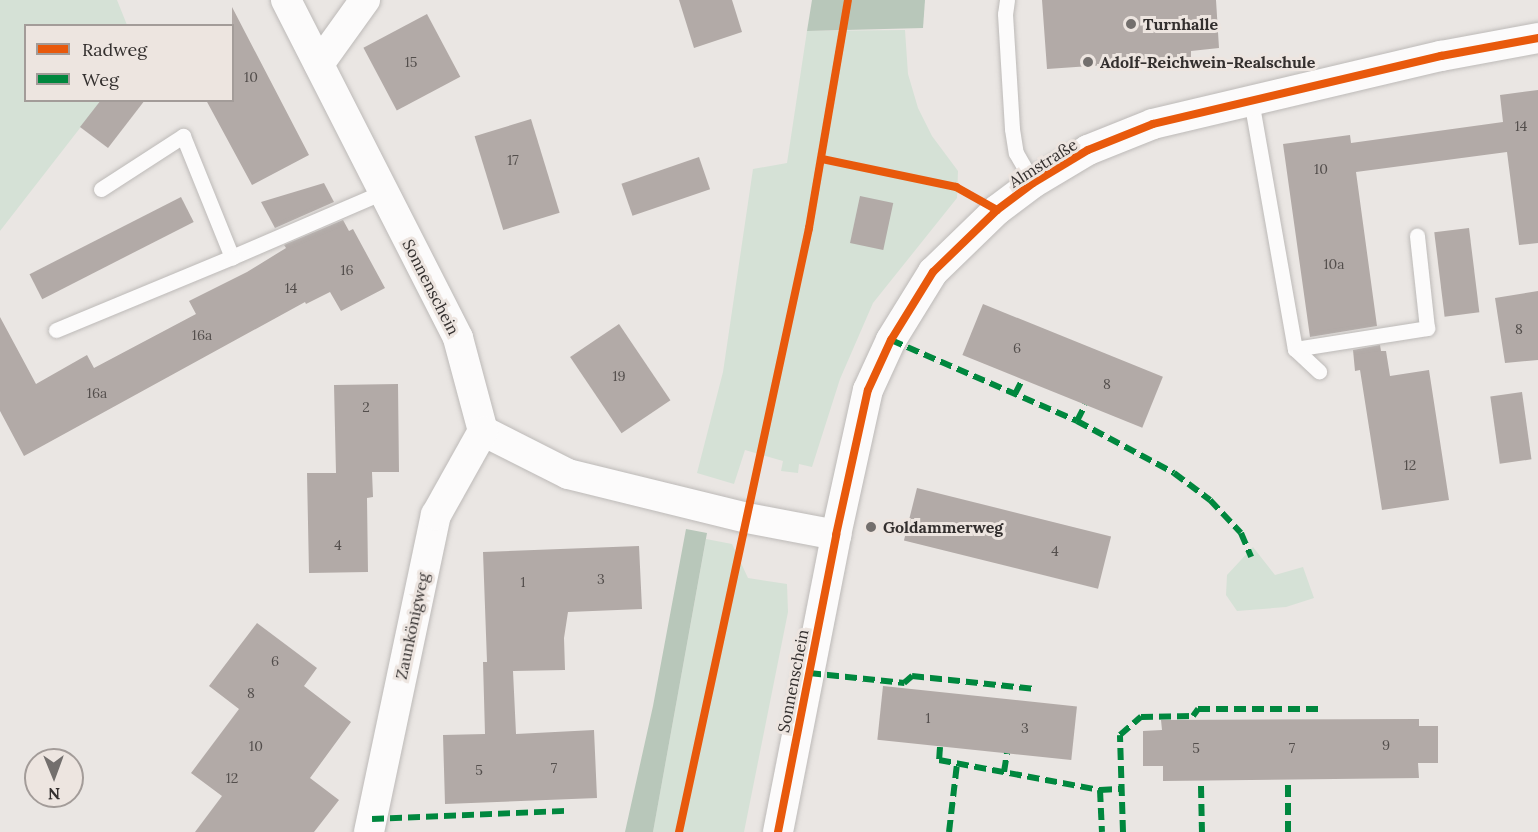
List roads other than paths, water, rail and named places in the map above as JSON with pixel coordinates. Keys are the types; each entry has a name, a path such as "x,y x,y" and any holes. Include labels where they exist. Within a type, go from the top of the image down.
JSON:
{"street":[{"name":"Sonnenschein","path":"286,0 458,338 483,431"},
{"path":"319,64 365,0"},
{"name":"Almstraße","path":"836,535 868,390 891,340 933,272 997,210 1033,183 1088,150 1153,124 1441,56 1538,38"},
{"path":"483,431 568,474 747,518 836,535"},
{"name":"Zaunkönigweg","path":"369,832 436,515 483,431"},
{"name":"Sonnenschein","path":"778,832 836,535"}],"lane":[{"path":"1007,0 1005,14 1012,129 1016,153 1033,183"},
{"path":"1251,100 1295,349 1319,371"},
{"path":"101,189 183,136 232,257"},
{"path":"56,330 383,192"},
{"path":"1295,349 1428,328 1417,236"}],"place":[{"name":"Turnhalle","path":"1131,24"},
{"name":"Adolf-Reichwein-Realschule","path":"1088,62"},
{"name":"Goldammerweg","path":"871,527"}]}
